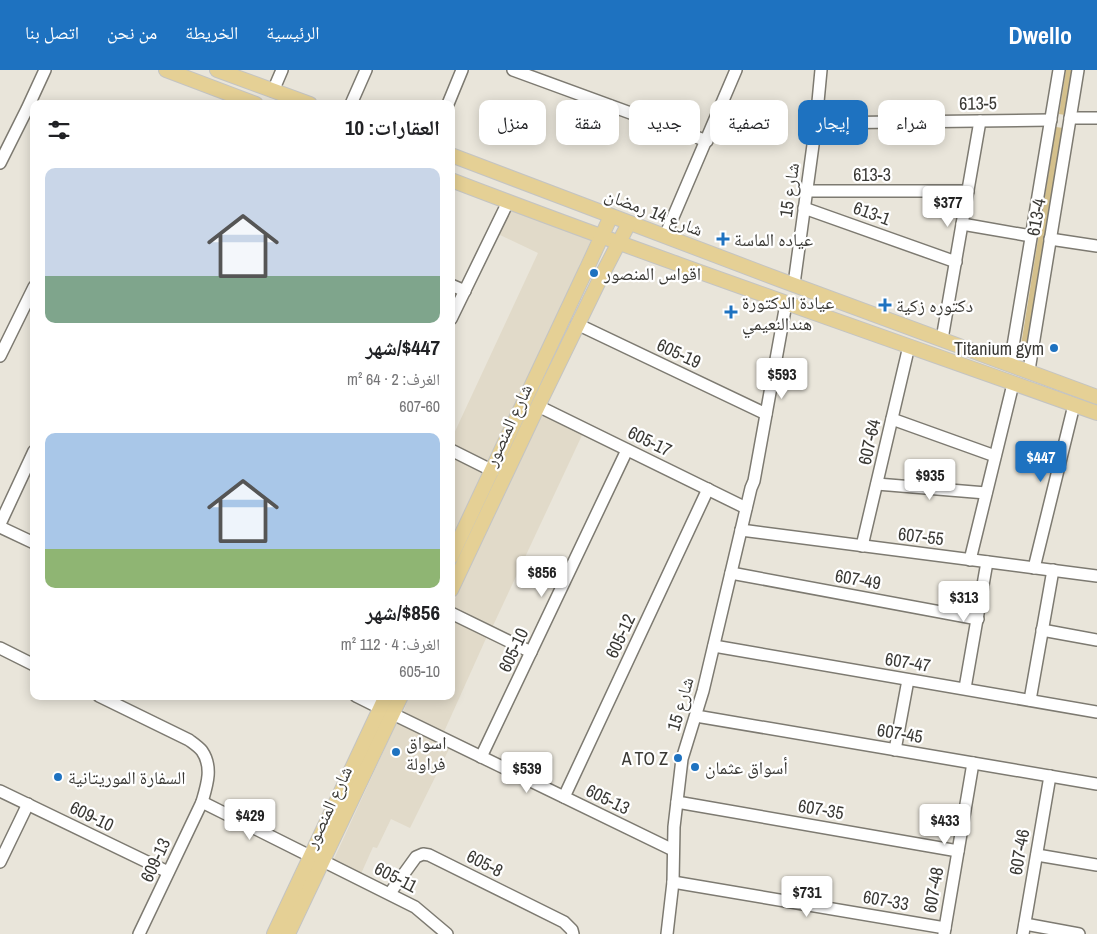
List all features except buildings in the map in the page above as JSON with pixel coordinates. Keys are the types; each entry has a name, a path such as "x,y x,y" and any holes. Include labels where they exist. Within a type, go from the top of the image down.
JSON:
{"main road":[{"path":"166,70 238,100"},
{"path":"217,70 299,100"},
{"name":"شارع 14 رمضان","path":"455,157 1010,364 1096,392"},
{"path":"455,182 785,304 1097,413"},
{"name":"شارع المنصور","path":"455,548 493,471 611,216"},
{"name":"شارع المنصور","path":"455,582 577,324 629,223"},
{"name":"شارع المنصور","path":"274,934 400,700"},
{"name":"شارع المنصور","path":"288,934 316,859 383,702"}],"street":[{"path":"34,100 45,70"},
{"path":"273,91 282,70"},
{"path":"353,100 366,70"},
{"path":"450,100 462,70"},
{"path":"513,70 707,141"},
{"path":"665,236 736,70"},
{"name":"شارع 15","path":"818,100 821,70"},
{"name":"613-4","path":"1010,364 1060,70"},
{"name":"613-4","path":"1029,370 1078,70"},
{"path":"0,162 30,111"},
{"path":"1070,118 1097,118"},
{"name":"613-5","path":"868,122 1051,120"},
{"path":"942,339 980,121"},
{"name":"شارع 15","path":"794,284 813,145"},
{"name":"613-3","path":"806,191 968,192"},
{"path":"455,311 508,202"},
{"name":"613-1","path":"804,208 956,262"},
{"path":"962,224 1031,236"},
{"path":"1050,238 1097,246"},
{"path":"455,287 465,291"},
{"path":"0,356 30,295"},
{"name":"شارع 15","path":"667,934 673,882 673,850 682,759 696,716 714,646 751,488 750,481 765,413 785,304"},
{"name":"605-19","path":"577,324 765,413"},
{"name":"607-64","path":"862,546 909,346"},
{"path":"970,560 1013,384"},
{"path":"1034,568 1074,405"},
{"name":"605-17","path":"538,406 746,508"},
{"path":"892,419 995,456"},
{"name":"605-10","path":"481,757 627,450"},
{"path":"455,452 493,471"},
{"path":"30,460 0,525 30,541"},
{"path":"877,484 986,493"},
{"name":"605-12","path":"564,797 708,489"},
{"name":"607-55","path":"741,530 1097,576"},
{"path":"965,688 987,562"},
{"path":"1030,700 1053,570"},
{"name":"607-49","path":"731,573 978,619"},
{"path":"455,615 531,652"},
{"path":"1042,630 1097,640"},
{"name":"607-47","path":"714,646 1097,712"},
{"path":"0,648 30,663"},
{"path":"895,750 908,680"},
{"name":"609-13","path":"107,700 189,740 202,751 207,763 209,779 202,802 139,934"},
{"name":"605-13","path":"393,714 673,850"},
{"name":"607-45","path":"696,716 1097,784"},
{"name":"607-48","path":"944,931 973,763"},
{"name":"607-46","path":"1024,929 1050,776"},
{"name":"609-10","path":"0,791 168,872"},
{"name":"605-11","path":"202,802 416,907 447,934"},
{"name":"607-35","path":"677,802 958,851"},
{"path":"0,862 28,804"},
{"name":"605-8","path":"390,893 416,857 423,854 429,855 564,922 572,930 573,934"},
{"path":"1037,855 1097,866"},
{"name":"607-33","path":"673,882 944,931"},
{"path":"1024,929 1079,934"}],"shaded area":[{"path":"1066,70 1073,70 1065,115 1059,114"},
{"path":"1056,127 1063,128 1027,346 1023,348 1021,345"},
{"path":"514,208 593,242 492,460 488,462 455,448 455,431 538,253 496,233 510,210"},
{"path":"543,414 584,431 491,630 455,611 455,599"},
{"path":"455,457 484,471 455,535"},
{"path":"455,619 488,634 443,734 403,713 408,700 455,700"},
{"path":"400,722 451,745 410,828 391,819 377,848 373,847 360,876 335,862 334,859 396,724"}],"place":[{"name":"عياده الماسة","path":"723,239"},
{"name":"اقواس المنصور","path":"594,273"},
{"name":"دكتوره زكية","path":"885,305"},
{"name":"عيادة الدكتورة هندالنعيمي","path":"731,312"},
{"name":"Titanium gym","path":"1054,348"},
{"name":"اسواق فراولة","path":"396,752"},
{"name":"A TO Z","path":"678,758"},
{"name":"أسواق عثمان","path":"695,767"},
{"name":"السفارة الموريتانية","path":"58,777"}]}
